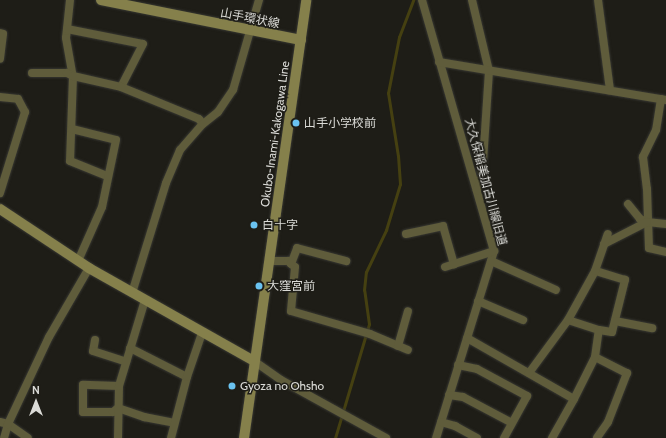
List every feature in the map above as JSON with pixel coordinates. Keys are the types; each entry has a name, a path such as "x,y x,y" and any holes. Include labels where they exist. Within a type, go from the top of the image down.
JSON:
{"street":[{"path":"70,0 66,38 73,76 70,160 107,176"},
{"name":"山手環状線","path":"101,0 301,40"},
{"path":"132,293 166,183 180,150 204,124 218,112 233,90 259,0"},
{"name":"Okubo-Inami-Kakogawa Line","path":"244,438 306,0"},
{"name":"大久保稲美加古川線旧道","path":"422,0 494,251 436,438"},
{"path":"472,0 489,71 482,176 477,190"},
{"path":"598,0 610,90"},
{"path":"67,29 143,44 121,87"},
{"path":"0,33 3,34 0,58"},
{"path":"439,62 663,100 656,130 643,157 647,189 649,248 666,252"},
{"path":"32,73 67,73 73,76 121,87 199,119 204,124"},
{"path":"0,97 18,99 25,112 0,193"},
{"path":"72,129 116,140 107,176 108,185 102,207 78,262"},
{"path":"628,204 640,219 647,222 666,224"},
{"path":"0,209 78,262 254,361 281,380 386,438"},
{"path":"604,244 647,222"},
{"path":"406,234 443,226 454,264"},
{"path":"529,373 568,320 595,271 608,234"},
{"path":"291,264 296,248 346,262"},
{"path":"445,267 494,251"},
{"path":"270,261 288,262 296,267 291,311 366,333 408,350"},
{"path":"490,261 556,290"},
{"path":"4,438 4,423 49,337 89,268"},
{"path":"568,320 599,330 612,332 625,280 595,271"},
{"path":"118,438 119,386 145,300"},
{"path":"478,301 523,320"},
{"path":"398,346 408,311"},
{"path":"614,321 652,328"},
{"path":"552,438 595,357 599,330"},
{"path":"171,438 186,377 202,333"},
{"path":"467,338 574,399"},
{"path":"95,340 93,351 126,362"},
{"path":"130,348 186,377"},
{"path":"595,357 627,373 608,422 597,438"},
{"path":"458,365 477,369 527,396 504,438"},
{"path":"118,408 113,412 83,412 83,385 119,386"},
{"path":"449,395 463,397 512,423"},
{"path":"118,408 144,417 174,423"},
{"path":"441,422 455,426 477,438"},
{"path":"4,423 28,438"}],"waterway":[{"path":"335,438 369,324 364,290 366,272 386,230 400,184 398,156 388,93 399,37 413,0"}],"place":[{"name":"山手小学校前","path":"296,123"},
{"name":"白十字","path":"254,225"},
{"name":"大窪宮前","path":"259,286"},
{"name":"Gyoza no Ohsho","path":"232,386"}]}
